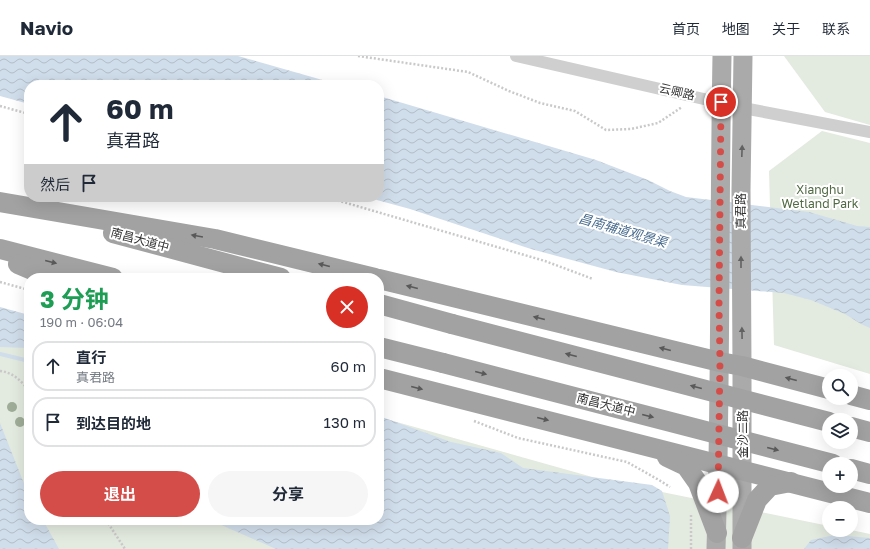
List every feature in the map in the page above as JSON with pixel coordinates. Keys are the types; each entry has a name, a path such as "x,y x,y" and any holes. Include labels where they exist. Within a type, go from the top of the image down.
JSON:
{"highway":[{"name":"南昌大道中","path":"0,202 263,273"},
{"path":"0,202 215,239 354,273"},
{"path":"0,249 94,273"},
{"path":"0,256 39,273"},
{"path":"384,280 720,362 742,366 822,387"},
{"path":"384,305 822,420"},
{"name":"南昌大道中","path":"384,348 822,461"},
{"path":"384,379 646,446 743,469 870,503"},
{"path":"858,397 870,400"},
{"path":"858,429 870,432"},
{"path":"646,446 686,466 698,483 716,541"},
{"path":"858,471 870,474"},
{"path":"742,544 757,500 770,486 791,482"}],"main road":[{"name":"真君路","path":"720,362 719,306 722,56"},
{"name":"真君路","path":"742,366 741,190 743,56"},
{"name":"金沙二路","path":"716,541 719,464 720,362"},
{"name":"金沙二路","path":"742,366 742,544"}],"street":[{"name":"云卿路","path":"516,56 743,108 866,131"}],"path":[{"path":"358,56 468,72 509,91 540,102 575,111 606,130 631,129 658,123 698,97"},
{"path":"0,106 24,113"},
{"path":"343,202 545,261 593,279"},
{"path":"0,282 24,289"},
{"path":"0,371 9,371 24,385"},
{"path":"471,419 518,438 627,462 670,487"},
{"path":"689,507 692,515 690,549"},
{"path":"109,525 125,549"}],"green space":[{"path":"784,56 870,56 870,125 825,112"},
{"name":"Xianghu Wetland Park","path":"822,131 870,143 870,374 858,370 858,369 853,369 774,345 769,171"},
{"path":"0,312 24,319 24,525 384,525 384,418 603,480 822,525 822,537 858,537 858,531 870,534 870,549 0,549"}],"water":[{"path":"0,56 238,56 322,80 24,80 24,103 0,96"},
{"name":"昌南辅道观景渠","path":"384,97 596,160 648,180 686,197 809,212 857,226 870,227 870,328 845,314 811,300 784,293 682,285 616,272 531,249 384,202"},
{"path":"0,307 24,314 24,348 0,347"},
{"path":"384,418 451,442 501,453 523,468 652,485 662,491 670,516 668,549 276,549 221,525 384,525"},
{"path":"0,423 24,483 24,525 46,525 59,549 0,549"},
{"path":"825,537 870,538 870,549 804,549 811,540"}],"waterway":[{"path":"0,354 24,360"}],"route":[{"path":"718,492 721,102"}]}
